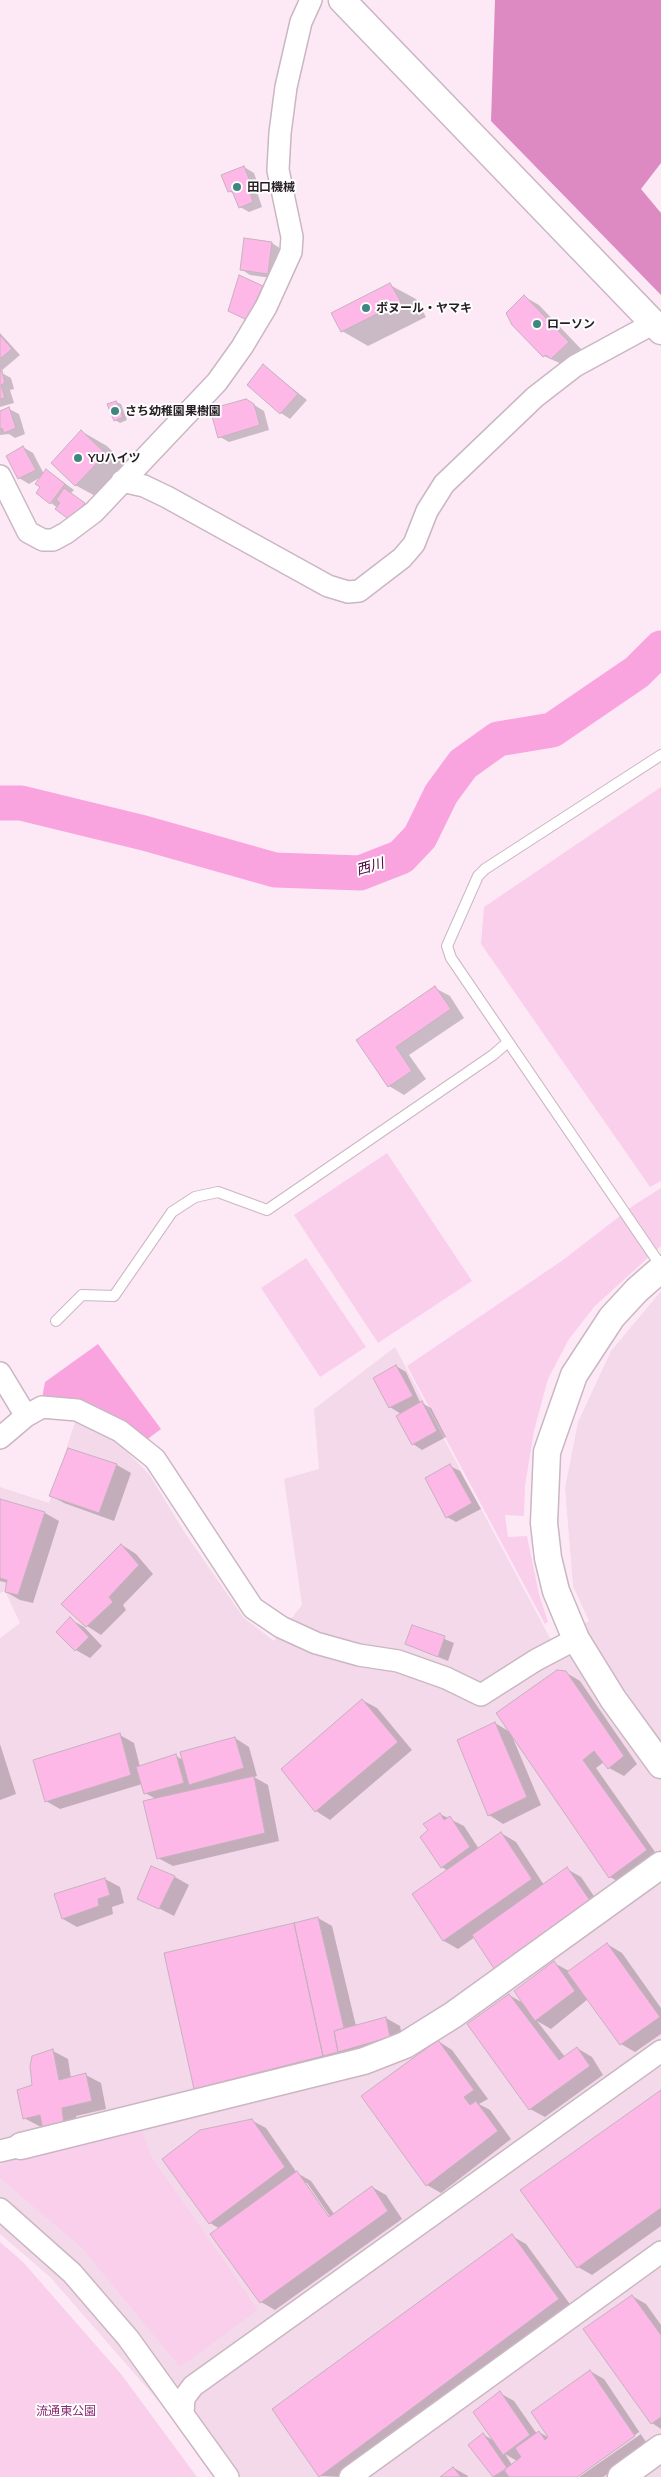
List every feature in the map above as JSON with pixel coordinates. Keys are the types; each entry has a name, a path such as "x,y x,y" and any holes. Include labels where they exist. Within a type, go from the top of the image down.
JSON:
{"street":[{"path":"0,476 28,532 43,540 53,540 66,533 94,512 216,382 237,354 266,307 291,252 292,236 278,170 280,134 286,87 301,22 311,0"},
{"path":"122,481 144,486 167,497 328,586 348,592 359,591 402,558 414,544 427,511 444,484 535,397 575,366 657,327 342,0"},
{"path":"661,1268 612,1317 591,1345 574,1375 548,1452 544,1522 548,1558 556,1591 576,1639 613,1699 661,1765"},
{"path":"0,1373 26,1416"},
{"path":"0,1438 26,1416 42,1407 77,1410 120,1431 155,1459 253,1608 281,1627 316,1643 359,1655 398,1661 446,1678 481,1695 536,1660 576,1639"},
{"path":"10,2148 355,2063 405,2045 453,2015 661,1865"},
{"path":"182,2413 184,2398 193,2386 661,2051"},
{"path":"0,2209 72,2273 128,2338 228,2477"},
{"path":"350,2477 661,2252"},
{"path":"621,2477 661,2448"}],"lane":[{"path":"661,755 485,869 478,876 447,946 451,958 661,1268"},
{"path":"56,1321 82,1295 114,1296 172,1212 195,1197 218,1192 267,1210 508,1042"}],"shaded area":[{"path":"495,0 661,0 661,163 641,189 661,213 661,295 491,121"},
{"path":"661,1291 661,2477 213,2477 161,2404 50,2277 0,2234 0,1638 20,1623 5,1591 0,1593 0,1487 49,1503 75,1422 111,1436 149,1474 185,1533 244,1618 274,1641 302,1605 284,1479 319,1469 314,1409 395,1347 551,1640 589,1621 573,1586 565,1488 578,1422 611,1351"},
{"path":"98,1344 161,1429 145,1441 42,1398 45,1382"}],"green space":[{"path":"661,787 661,1181 650,1187 481,944 484,907"},
{"path":"387,1153 472,1281 378,1343 294,1215"},
{"path":"661,1188 661,1246 595,1306 569,1339 548,1379 534,1431 525,1486 524,1516 505,1515 508,1537 527,1536 539,1594 548,1622 545,1624 407,1366 563,1260 634,1205"},
{"path":"306,1258 366,1347 320,1377 261,1288"},
{"path":"142,2129 151,2156 258,2310 180,2367 82,2248 0,2178 0,2166 6,2161"},
{"name":"流通東公園","path":"0,2242 23,2262 121,2374 197,2477 0,2477"}],"building":[{"name":"田口機械","path":"244,166 250,181 247,183 253,202 239,208 232,191 228,192 221,175"},
{"path":"244,238 272,242 268,274 240,270"},
{"path":"239,275 263,286 247,320 228,311"},
{"name":"ボヌール・ヤマキ","path":"390,283 401,302 341,332 331,313"},
{"path":"524,295 569,342 551,359 546,355 543,357 512,325 506,313"},
{"path":"0,335 12,349 0,359"},
{"path":"263,364 298,394 280,414 247,385"},
{"path":"2,371 5,383 1,385 5,398 0,399 0,372"},
{"path":"246,399 254,404 260,425 218,438 210,409"},
{"name":"さち幼稚園果樹園","path":"116,401 123,417 114,421 107,404"},
{"path":"9,407 16,428 4,433 2,428 0,429 0,411"},
{"name":"YUハイツ","path":"81,430 106,454 75,486 51,463"},
{"path":"23,446 36,470 18,479 6,456"},
{"path":"46,469 65,484 50,504 36,493 40,487 35,484"},
{"path":"64,488 85,503 71,521 55,509 60,503 56,500"},
{"path":"435,986 451,1009 396,1047 412,1071 388,1087 356,1040"},
{"path":"396,1365 413,1396 389,1408 373,1378"},
{"path":"422,1401 437,1431 412,1445 396,1416"},
{"path":"68,1448 117,1464 99,1513 49,1496"},
{"path":"450,1464 472,1503 446,1518 425,1478"},
{"path":"0,1499 45,1512 18,1595 5,1592 7,1580 0,1578"},
{"path":"121,1544 139,1565 109,1597 113,1602 86,1627 61,1604"},
{"path":"70,1617 89,1637 75,1651 56,1632"},
{"path":"412,1625 445,1636 438,1657 405,1644"},
{"path":"557,1670 566,1671 624,1756 608,1769 594,1751 583,1760 647,1850 609,1878 496,1713"},
{"path":"362,1699 398,1742 315,1812 281,1769"},
{"path":"495,1722 527,1797 488,1816 457,1740"},
{"path":"120,1733 131,1775 45,1802 33,1760"},
{"path":"235,1737 244,1768 189,1785 180,1752"},
{"path":"176,1754 184,1783 144,1794 136,1767"},
{"path":"254,1776 265,1833 157,1859 143,1801"},
{"path":"440,1813 444,1820 450,1816 470,1847 441,1868 420,1837 428,1830 423,1824"},
{"path":"501,1832 532,1879 443,1941 412,1894"},
{"path":"151,1866 175,1876 159,1909 137,1899"},
{"path":"567,1867 591,1902 495,1970 472,1935"},
{"path":"105,1878 110,1895 98,1899 99,1906 62,1919 54,1894"},
{"path":"318,1917 344,2028 334,2031 338,2052 323,2056 294,1923"},
{"path":"294,1923 323,2056 194,2089 164,1953"},
{"path":"607,1943 660,2017 620,2045 567,1972"},
{"path":"554,1961 575,1991 535,2021 514,1991"},
{"path":"509,1994 559,2060 577,2047 590,2066 529,2110 467,2024"},
{"path":"386,2017 390,2037 338,2052 334,2031"},
{"path":"438,2040 474,2090 464,2097 470,2105 476,2101 498,2131 426,2186 361,2096"},
{"path":"53,2049 59,2080 86,2073 92,2101 62,2108 64,2125 43,2130 40,2115 23,2119 17,2090 32,2085 30,2066 32,2056"},
{"path":"661,2090 661,2208 577,2268 520,2190"},
{"path":"252,2119 285,2167 209,2224 162,2159 200,2130"},
{"path":"297,2171 329,2217 372,2186 388,2211 260,2303 210,2234"},
{"path":"512,2234 559,2299 319,2477 272,2409"},
{"path":"632,2295 661,2335 661,2417 651,2424 583,2329"},
{"path":"590,2370 635,2436 577,2477 509,2477 504,2470 521,2457 515,2448 539,2431 545,2440 548,2437 531,2412"},
{"path":"500,2391 530,2435 503,2455 473,2412"},
{"path":"483,2433 507,2468 493,2477 468,2445"},
{"path":"453,2467 461,2477 440,2477"}],"waterway":[{"name":"西川","path":"0,803 21,803 144,833 275,870 360,873 401,857 420,837 441,794 463,764 498,739 552,730 637,672 661,648"}],"place":[{"name":"田口機械","path":"237,187"},
{"name":"ボヌール・ヤマキ","path":"366,308"},
{"name":"ローソン","path":"537,324"},
{"name":"さち幼稚園果樹園","path":"115,411"},
{"name":"YUハイツ","path":"78,458"}]}
